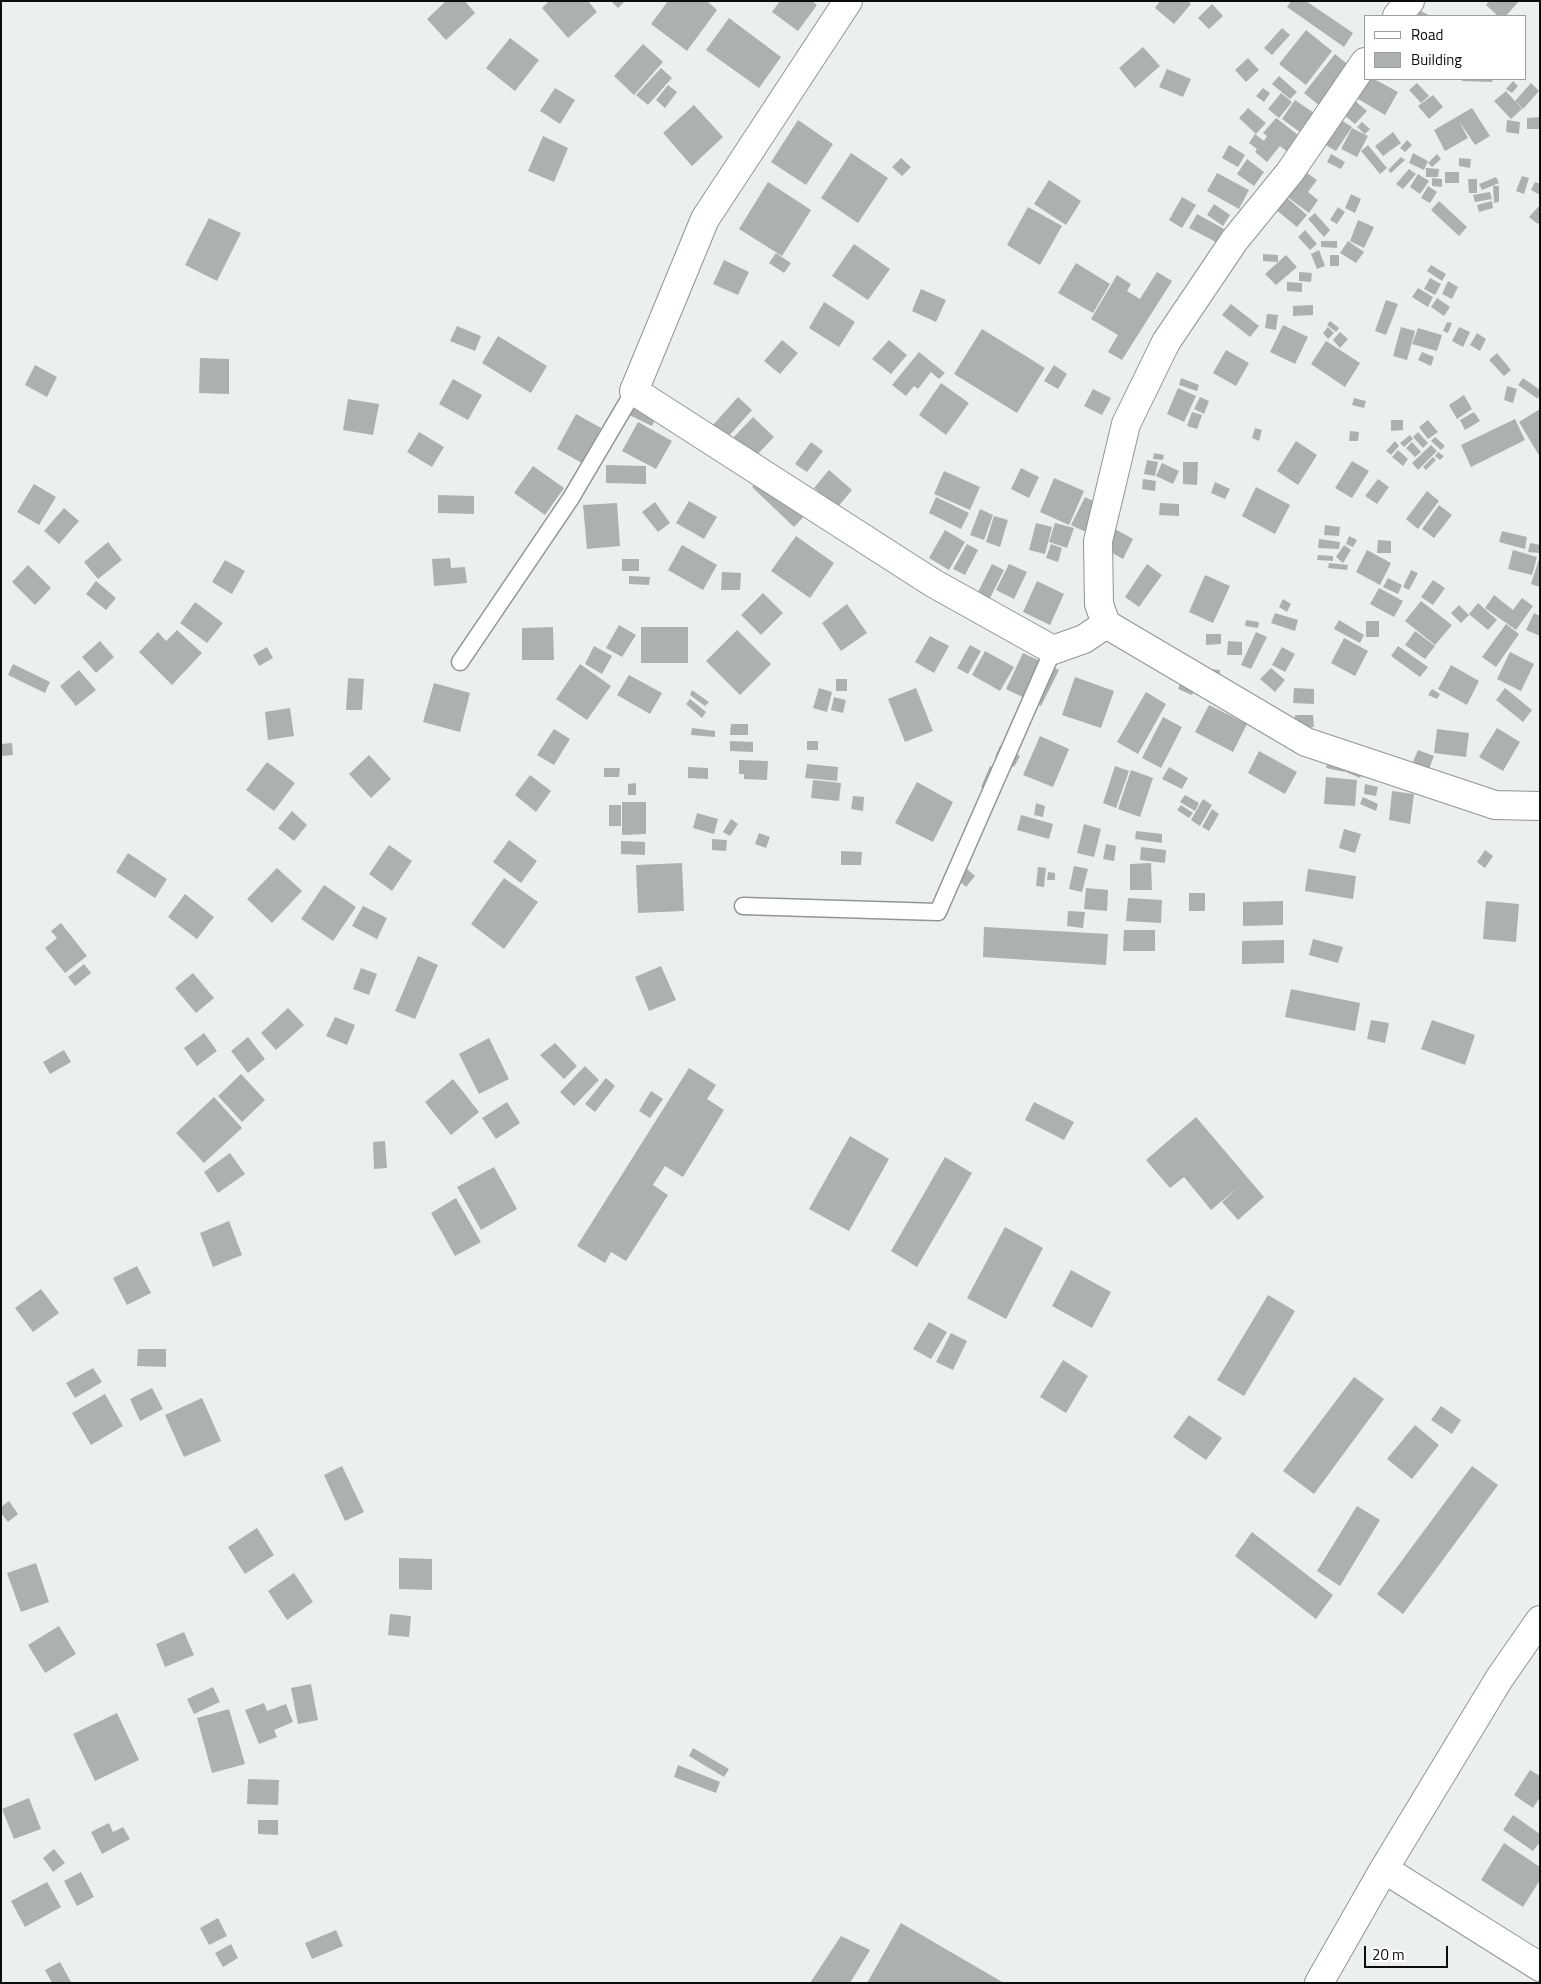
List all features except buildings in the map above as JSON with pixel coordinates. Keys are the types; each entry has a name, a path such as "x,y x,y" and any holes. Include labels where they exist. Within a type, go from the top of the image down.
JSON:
{"street":[{"path":"848,1 705,219 634,391 932,583 1053,650 1084,639 1106,624"},
{"path":"1398,15 1410,1"},
{"path":"1364,63 1290,172 1234,240 1166,342 1126,424 1098,541 1099,604 1106,624 1306,742 1495,805 1540,806"},
{"path":"1318,1983 1384,1869 1500,1679 1540,1620"},
{"path":"1384,1869 1540,1967"}],"lane":[{"path":"460,662 571,498 634,391"},
{"path":"743,906 938,912 1053,650"}]}
